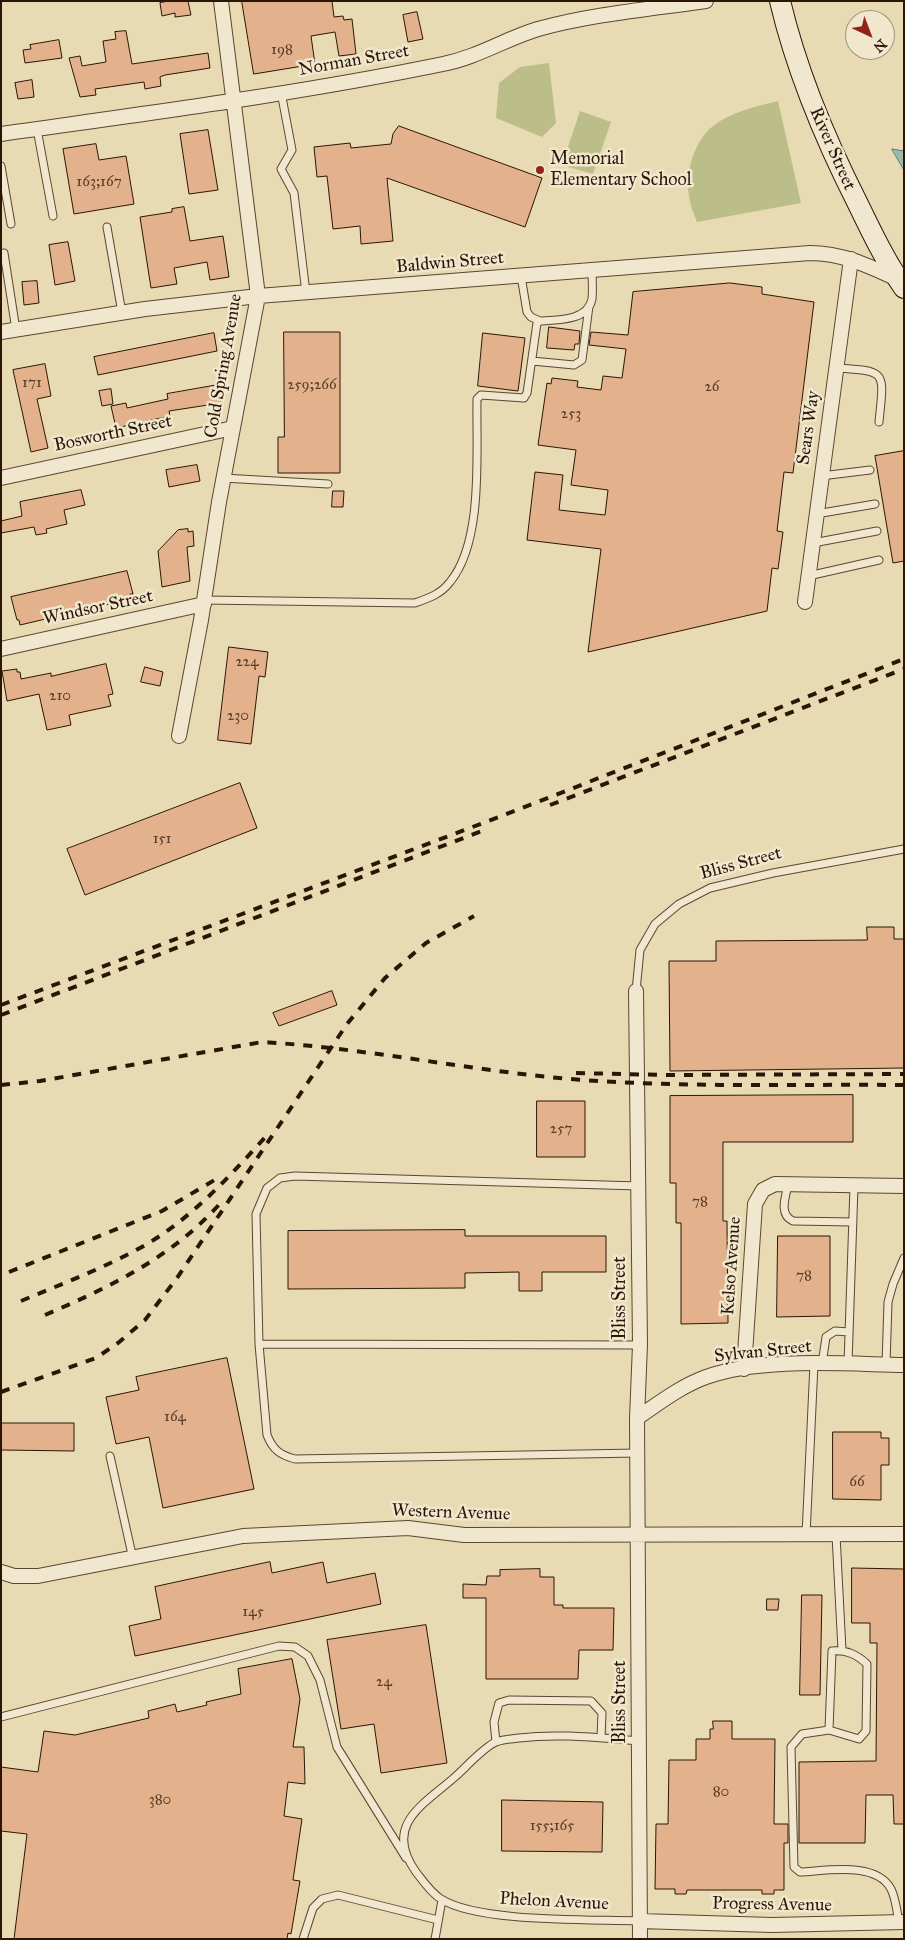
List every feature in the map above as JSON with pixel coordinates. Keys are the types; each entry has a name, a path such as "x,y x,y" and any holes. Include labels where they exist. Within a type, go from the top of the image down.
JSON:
{"main road":[{"name":"River Street","path":"780,1 792,46 816,115 870,229 901,284"}],"street":[{"name":"Cold Spring Avenue","path":"179,736 204,602 223,478 258,296 221,1"},
{"name":"Norman Street","path":"1,134 234,101 465,59 526,33 590,17 706,1"},
{"name":"Baldwin Street","path":"1,332 122,313 258,296 810,253 825,253 851,259 901,284"},
{"name":"Sears Way","path":"805,602 851,259"},
{"name":"Bosworth Street","path":"1,478 233,428"},
{"name":"Windsor Street","path":"1,649 204,602"},
{"name":"Bliss Street","path":"636,991 640,1345 637,1418 640,1535 640,1939"},
{"name":"Kelso Avenue","path":"744,1369 754,1204 763,1190 775,1184 904,1186"},
{"name":"Sylvan Street","path":"637,1418 669,1396 696,1381 717,1374 744,1369 818,1364 904,1365"},
{"name":"Western Avenue","path":"5,1576 38,1576 244,1536 327,1531 408,1528 464,1535 904,1534"},
{"name":"Progress Avenue","path":"640,1921 772,1925 902,1923"}],"lane":[{"path":"281,92 292,150 281,168 294,194 306,293"},
{"path":"37,129 53,216"},
{"path":"1,166 11,224"},
{"path":"107,227 122,313"},
{"path":"4,253 16,330"},
{"path":"532,361 574,365 582,360 592,299 592,270"},
{"path":"521,276 527,312 531,317 540,321 580,315 590,306"},
{"path":"204,602 415,603 435,596 451,582 469,544 474,520 477,399 481,395 524,398 528,393 535,327 540,321"},
{"path":"836,368 874,371 879,375 883,383 879,422"},
{"path":"821,476 870,470"},
{"path":"223,478 328,484"},
{"path":"816,514 875,504"},
{"path":"812,543 877,531"},
{"path":"808,576 879,560"},
{"name":"Bliss Street","path":"636,991 640,950 655,924 687,900 710,888 904,849"},
{"path":"638,1453 295,1459 281,1455 272,1446 267,1435 259,1344 256,1214 259,1201 267,1188 280,1178 295,1176 639,1186"},
{"path":"788,1185 784,1213 787,1218 794,1221 853,1222"},
{"path":"848,1364 854,1186"},
{"path":"886,1365 888,1302 904,1258"},
{"path":"806,1535 818,1364 826,1337 835,1331 849,1332"},
{"path":"259,1344 640,1345"},
{"path":"110,1456 133,1559"},
{"path":"836,1535 842,1650"},
{"path":"1,1717 279,1646 295,1647 308,1656 320,1680 337,1747 410,1863 424,1882 442,1900 436,1939"},
{"path":"829,1730 832,1651 842,1650 855,1654 867,1664 866,1731 859,1739 829,1730 802,1734 790,1747 794,1867 800,1872 859,1871 877,1875 892,1890 902,1923"},
{"path":"496,1742 495,1712 499,1703 509,1700 591,1701 602,1714 602,1738"},
{"path":"410,1863 403,1836 406,1824 423,1802 496,1742 534,1736 567,1735 639,1741"},
{"path":"303,1939 313,1908 322,1899 338,1895 438,1920"},
{"name":"Phelon Avenue","path":"442,1900 476,1912 528,1917 640,1921"}],"green space":[{"path":"549,63 556,123 542,137 496,118 499,83 520,67"},
{"path":"778,101 801,203 697,222 690,199 688,177 692,158 706,132 720,121 744,110"},
{"path":"580,111 611,122 593,174 562,165"}],"shaded area":[{"path":"892,149 904,151 904,170"}],"building":[{"path":"188,1 191,15 175,17 175,13 162,16 160,3"},
{"path":"242,1 332,1 334,17 343,16 344,20 352,19 356,54 339,56 335,32 311,36 315,64 254,74"},
{"path":"417,12 423,39 408,42 403,15"},
{"path":"126,31 132,64 208,53 210,68 165,75 160,77 161,86 145,89 144,82 95,89 96,95 80,97 69,58 80,56 82,66 106,62 103,41 116,39 115,32"},
{"path":"59,40 62,58 25,63 23,50 31,49 30,45"},
{"path":"32,80 34,97 18,99 15,83"},
{"path":"399,126 542,178 525,227 387,178 393,241 361,244 360,226 333,229 327,176 317,177 314,147 350,143 351,148 391,144 393,134"},
{"path":"208,130 218,190 189,194 180,134"},
{"path":"96,144 99,160 126,156 134,204 74,214 63,149"},
{"path":"184,207 190,241 223,236 229,277 210,280 207,262 174,268 177,284 151,288 140,217 172,212 172,209"},
{"path":"68,242 75,281 55,285 49,245"},
{"path":"37,281 39,303 24,305 22,282"},
{"path":"730,283 762,287 762,294 814,302 793,473 784,472 777,531 783,532 778,569 772,568 767,611 588,652 601,549 527,540 535,472 563,475 559,510 605,515 608,490 571,485 576,450 538,445 547,383 551,384 552,378 578,381 577,387 601,390 603,376 622,378 626,349 589,345 591,332 628,335 633,292"},
{"path":"549,327 580,331 579,344 575,344 574,350 547,348"},
{"path":"284,332 340,332 340,473 278,473 278,437 284,437"},
{"path":"214,333 217,351 98,375 94,357"},
{"path":"483,333 525,338 518,391 478,386"},
{"path":"45,364 51,396 37,399 48,448 31,452 13,370"},
{"path":"218,385 221,403 169,411 170,416 116,428 111,406 126,403 127,408 168,399 167,394"},
{"path":"111,389 113,404 102,406 99,391"},
{"path":"904,451 904,561 893,563 875,456"},
{"path":"197,465 200,481 169,487 166,470"},
{"path":"81,490 85,505 64,510 67,524 46,529 47,533 36,535 34,527 1,533 1,521 22,516 20,502"},
{"path":"333,491 344,491 343,507 332,507"},
{"path":"188,529 188,532 193,531 194,546 187,547 190,581 162,587 158,551 178,530"},
{"path":"127,571 133,594 130,594 131,599 20,625 19,620 17,620 11,597"},
{"path":"229,647 268,652 265,677 259,676 251,744 218,740"},
{"path":"106,664 113,694 108,695 111,706 69,715 71,725 47,730 39,694 7,701 2,671 17,669 17,672 20,672 21,679 51,673 51,676"},
{"path":"145,667 163,672 160,686 141,682"},
{"path":"240,783 257,828 85,895 67,849"},
{"path":"867,927 894,927 894,939 904,939 904,1068 670,1071 669,961 716,961 716,941 867,940"},
{"path":"332,991 337,1005 279,1026 273,1013"},
{"path":"853,1095 853,1142 723,1142 723,1221 727,1221 728,1323 681,1324 681,1223 676,1223 676,1183 670,1183 670,1096"},
{"path":"537,1101 585,1101 585,1157 537,1157"},
{"path":"465,1230 465,1236 606,1236 606,1272 542,1272 542,1291 519,1291 519,1272 465,1273 465,1288 288,1289 288,1231"},
{"path":"778,1236 830,1236 830,1316 777,1317"},
{"path":"227,1358 254,1489 163,1508 149,1437 116,1444 106,1397 139,1390 136,1377"},
{"path":"1,1423 74,1423 74,1451 1,1450"},
{"path":"833,1432 881,1432 881,1438 889,1438 889,1465 881,1465 881,1500 833,1499"},
{"path":"270,1562 272,1573 323,1562 327,1583 375,1573 381,1604 135,1656 129,1626 161,1619 155,1587"},
{"path":"852,1568 904,1569 904,1824 894,1824 893,1795 866,1795 865,1843 799,1843 799,1762 876,1761 877,1643 870,1643 870,1623 852,1623"},
{"path":"540,1569 540,1577 554,1577 554,1605 563,1605 563,1608 614,1608 613,1650 579,1650 578,1679 486,1679 486,1598 463,1598 463,1584 486,1585 487,1576 500,1576 500,1570"},
{"path":"802,1595 822,1595 820,1695 800,1695"},
{"path":"767,1599 779,1599 778,1610 767,1610"},
{"path":"426,1625 447,1763 381,1773 374,1724 341,1729 327,1640"},
{"path":"292,1659 300,1699 293,1747 304,1747 305,1784 288,1782 284,1816 302,1819 293,1880 300,1881 291,1934 288,1933 287,1939 14,1939 27,1834 1,1831 1,1767 38,1772 44,1731 75,1735 149,1718 148,1711 175,1704 177,1712 207,1705 206,1702 241,1694 238,1669"},
{"path":"713,1721 732,1721 732,1739 775,1739 774,1824 788,1824 788,1843 784,1843 784,1890 774,1890 774,1894 762,1894 762,1890 687,1890 686,1894 675,1894 675,1889 655,1889 656,1824 668,1824 669,1760 696,1760 696,1739 710,1739 710,1729 713,1729"},
{"path":"502,1800 603,1802 602,1852 502,1851"}],"railway":[{"path":"1,1005 499,817 904,659"},
{"path":"550,805 904,669"},
{"path":"1,1015 487,829"},
{"path":"1,1392 96,1358 118,1343 145,1320 177,1278 347,1024 385,978 426,943 474,916"},
{"path":"1,1085 40,1081 262,1042 339,1049 531,1075 612,1082 695,1085 904,1085"},
{"path":"576,1073 667,1075 904,1074"},
{"path":"21,1301 116,1260 164,1233 211,1194 268,1134"},
{"path":"9,1272 162,1211 218,1178"},
{"path":"45,1315 118,1281 163,1253 185,1237 224,1199"}],"place":[{"name":"Memorial Elementary School","path":"540,170"}]}
